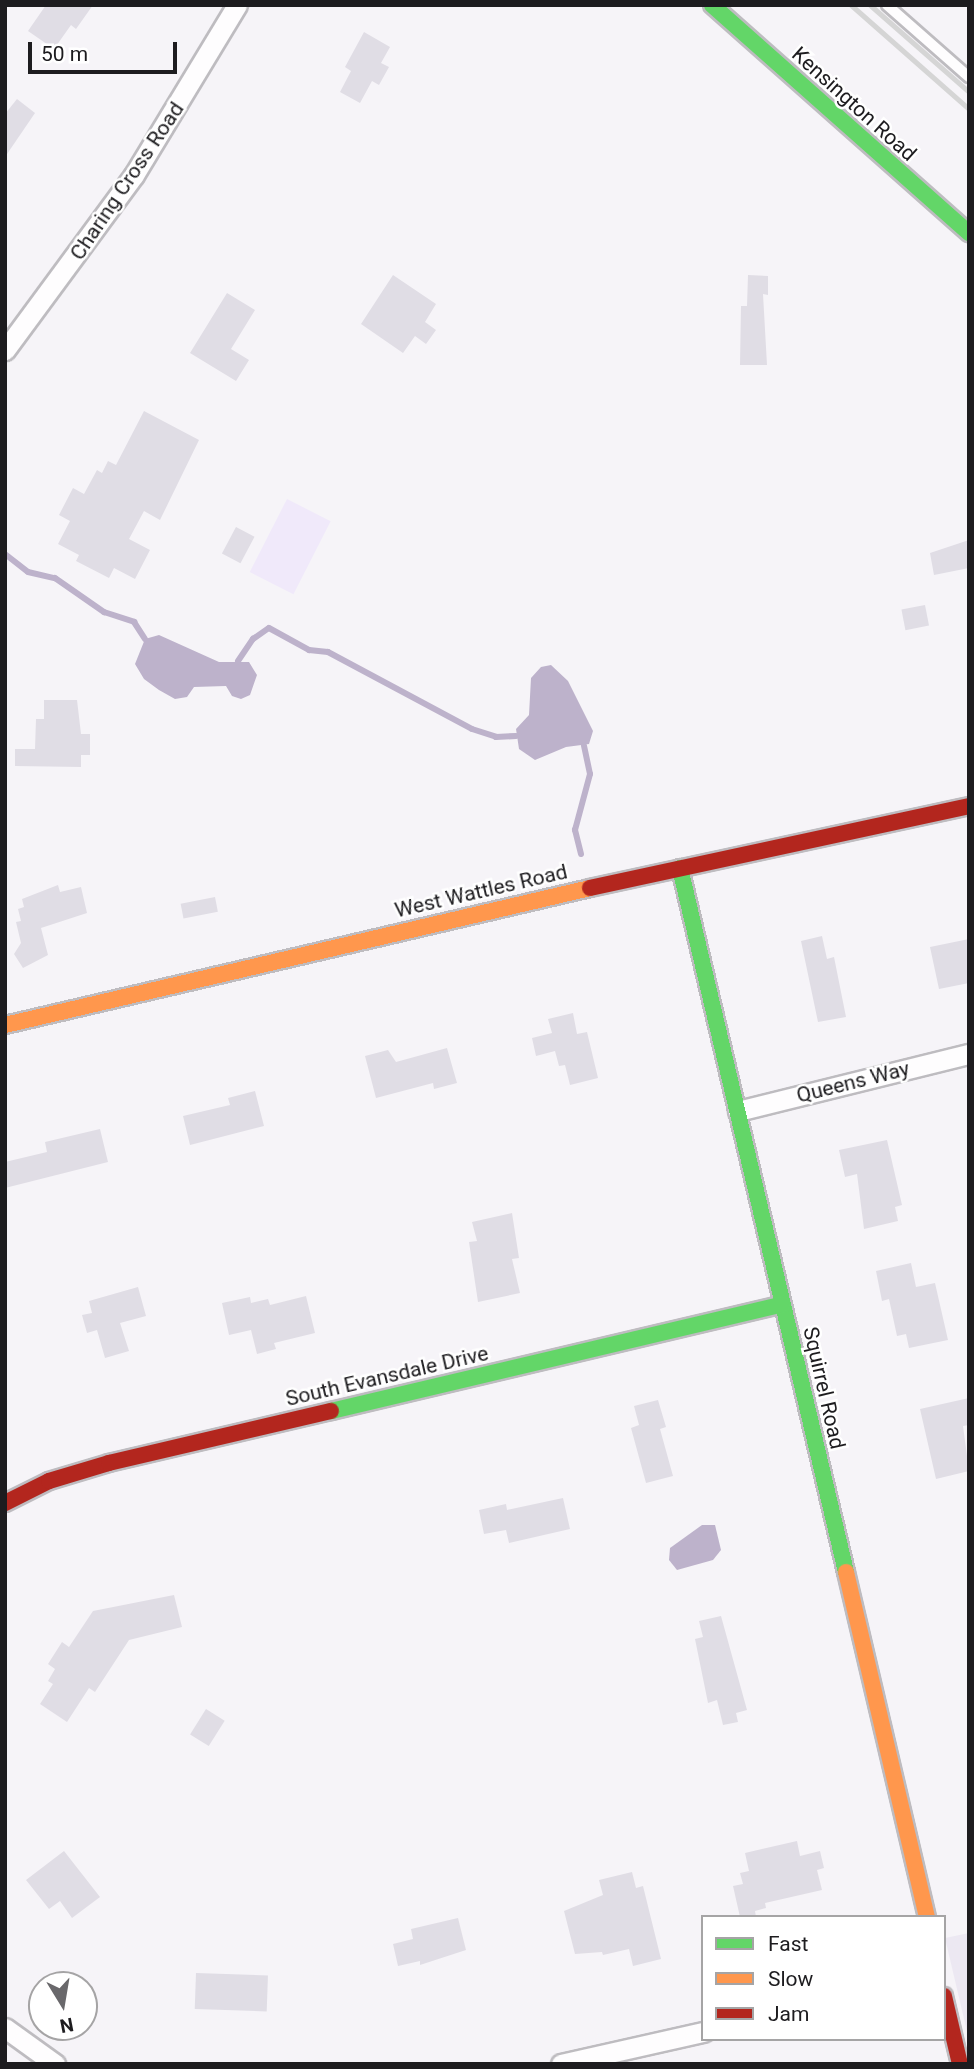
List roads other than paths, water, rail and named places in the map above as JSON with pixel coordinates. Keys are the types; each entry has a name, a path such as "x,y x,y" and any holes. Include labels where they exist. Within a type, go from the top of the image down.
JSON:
{"street":[{"name":"Charing Cross Road","path":"5,350 134,175 237,5"},
{"name":"Kensington Road","path":"712,5 969,233"},
{"name":"West Wattles Road","path":"5,1025 680,868 969,806"},
{"name":"Squirrel Road","path":"680,868 927,1915"},
{"name":"Queens Way","path":"738,1111 969,1054"},
{"name":"South Evansdale Drive","path":"5,1503 49,1481 109,1463 783,1304"},
{"path":"946,2004 960,2064"},
{"path":"5,2028 55,2064"},
{"path":"561,2064 701,2032"}],"lane":[{"path":"887,5 969,77"}],"waterway":[{"path":"5,554 28,572 55,578 104,612 134,622 145,639"},
{"path":"238,661 253,639 269,628 309,650 328,652 472,729 496,737 516,736"},
{"path":"581,854 575,830 590,774 584,746"}],"railway":[{"path":"851,5 969,109"},
{"path":"870,5 969,92"}]}
